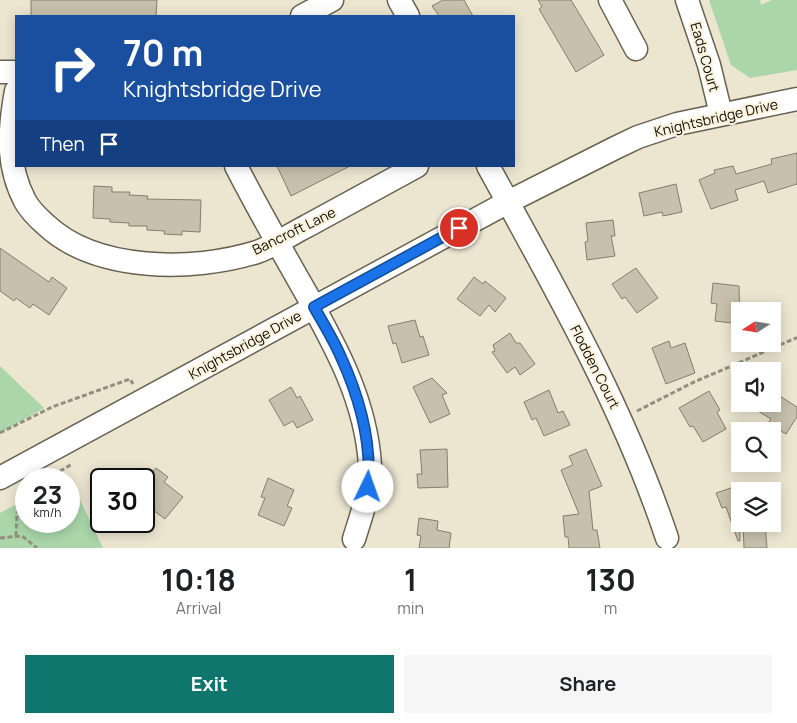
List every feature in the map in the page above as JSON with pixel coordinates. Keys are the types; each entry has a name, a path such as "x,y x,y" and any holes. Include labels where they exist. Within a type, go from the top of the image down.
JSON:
{"street":[{"path":"304,15 332,0"},
{"path":"399,0 407,15"},
{"path":"610,0 636,49"},
{"name":"Eads Court","path":"687,0 709,66 721,114"},
{"path":"0,72 15,72"},
{"name":"Bancroft Lane","path":"15,97 10,125 10,150 16,179 25,202 34,214 52,231 72,244 90,253 114,259 190,264 224,260 258,251 415,167"},
{"name":"Knightsbridge Drive","path":"0,478 508,202 638,138 677,124 797,99"},
{"path":"237,167 340,355 354,391 364,428 370,466 368,487 354,539"},
{"name":"Flodden Court","path":"489,167 591,356 621,419 650,488 667,538"}],"path":[{"path":"621,419 692,384 797,339"},
{"path":"0,538 22,536 37,548"}],"green space":[{"path":"709,0 760,0 761,5 772,0 797,0 797,70 750,78 731,65"},
{"path":"0,366 44,408 0,433"},
{"path":"80,500 90,521 90,533 96,533 103,548 0,548 0,513 15,505 15,533 80,533"}],"building":[{"path":"31,0 157,0 156,15 31,15"},
{"path":"443,0 464,0 472,15 438,15 432,6"},
{"path":"538,0 571,0 604,55 576,72 539,9 542,7"},
{"path":"797,153 797,184 768,193 764,181 735,190 738,200 711,209 699,180 715,173 714,170 733,166 736,174 772,164 771,159"},
{"path":"277,167 348,167 291,196"},
{"path":"676,184 682,212 663,216 662,212 644,216 639,193"},
{"path":"94,186 112,187 112,192 130,192 129,195 148,196 147,199 201,200 200,232 182,231 182,235 164,234 165,231 147,230 147,226 129,226 129,223 110,222 110,219 93,218"},
{"path":"613,220 615,236 611,236 615,256 587,260 585,242 588,241 586,223"},
{"path":"0,248 49,282 52,277 67,288 49,315 33,304 30,308 16,298 14,301 0,291"},
{"path":"636,268 658,298 637,313 625,297 622,299 612,284"},
{"path":"474,277 483,284 485,281 506,298 495,312 489,305 480,316 457,299"},
{"path":"713,283 739,286 739,302 731,302 731,323 715,321 717,304 711,303"},
{"path":"415,320 420,337 423,336 429,355 402,363 396,343 393,344 388,326"},
{"path":"510,333 516,343 520,343 535,364 520,375 515,367 507,373 492,352 495,351 493,345"},
{"path":"669,341 671,348 685,343 695,373 666,384 652,348"},
{"path":"432,378 447,393 442,395 450,414 430,423 413,387"},
{"path":"291,387 297,398 300,396 313,420 297,428 293,421 284,426 269,400"},
{"path":"549,390 558,413 563,411 570,425 544,436 536,418 532,420 524,402"},
{"path":"709,391 720,410 717,412 726,429 703,442 693,426 690,427 679,408"},
{"path":"781,397 797,407 797,417 786,434 781,431 781,422 769,422 771,419 759,412 781,412"},
{"path":"447,449 448,487 418,488 417,474 422,474 420,450"},
{"path":"586,449 602,486 589,491 593,530 597,530 600,548 569,548 568,537 565,537 563,516 579,514 561,470 573,465 569,456"},
{"path":"156,468 168,477 164,482 183,497 165,519 155,512"},
{"path":"268,478 294,490 287,506 292,508 284,526 258,515 265,498 261,497"},
{"path":"731,488 731,521 726,507 722,508 716,493"},
{"path":"419,518 438,521 437,530 451,533 449,548 419,548 421,536 417,535"},
{"path":"735,532 740,532 740,541 738,541"},
{"path":"743,532 766,532 767,548 744,548"}],"route":[{"path":"368,487 370,466 364,428 354,391 340,355 314,307 459,228"}]}
